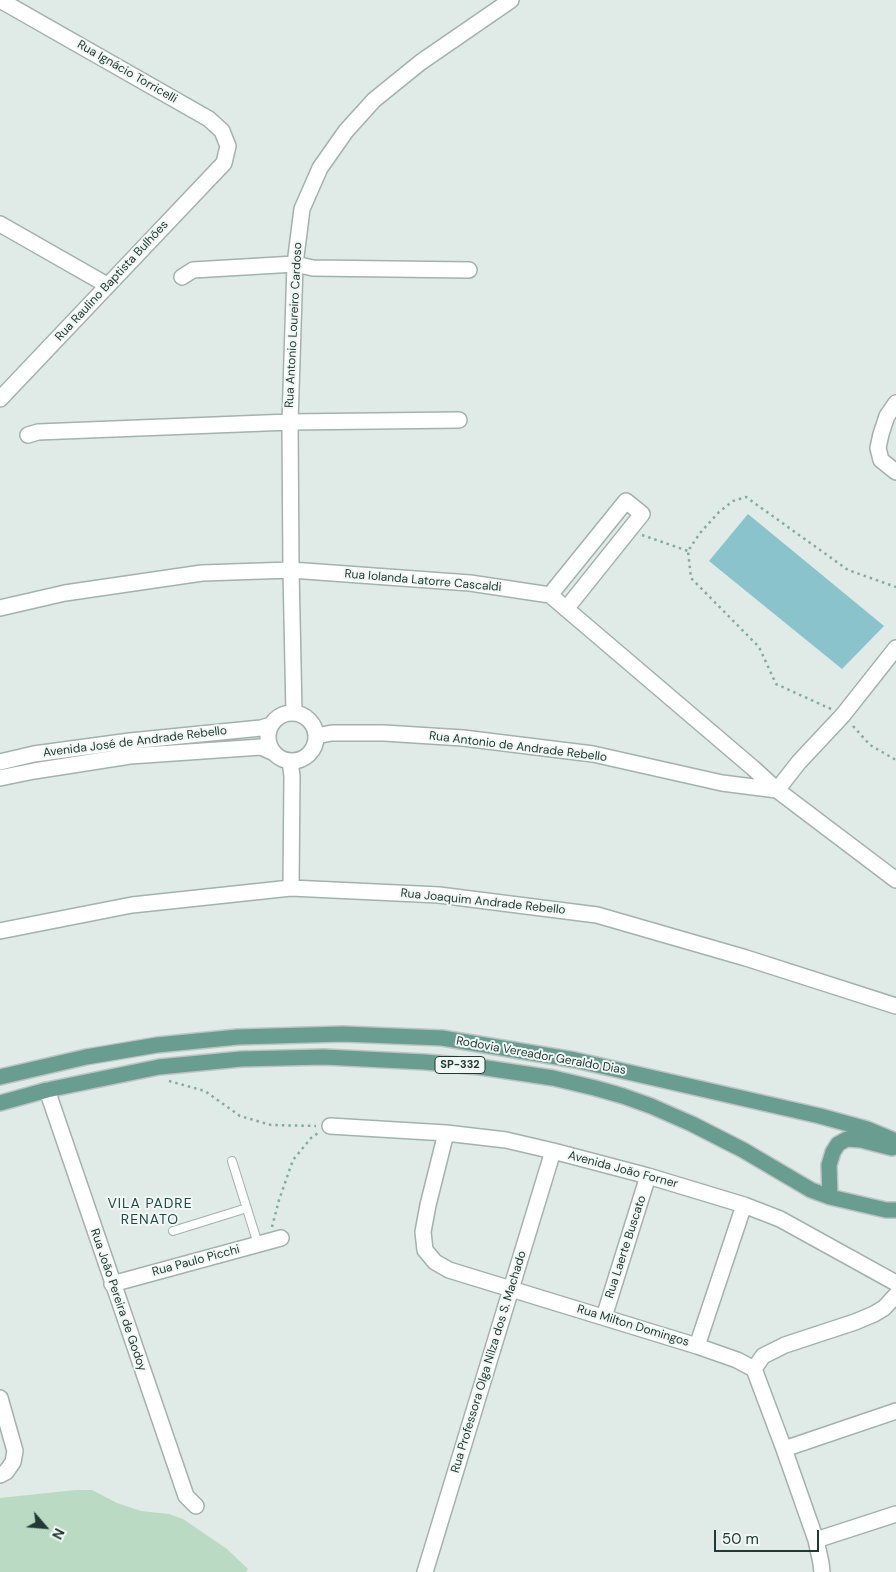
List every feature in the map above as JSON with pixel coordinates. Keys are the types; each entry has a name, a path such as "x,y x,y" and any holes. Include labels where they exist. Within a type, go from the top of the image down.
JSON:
{"main road":[{"name":"Rodovia Vereador Geraldo Dias","path":"0,1077 86,1057 157,1045 238,1037 343,1034 442,1038 585,1062 820,1116 867,1129 896,1142"},
{"name":"Rodovia Vereador Geraldo Dias","path":"0,1103 47,1090 159,1067 241,1059 324,1057 480,1067 553,1078 595,1088 652,1106 743,1150 811,1190 830,1198 886,1210 896,1210"},
{"path":"830,1198 829,1165 838,1144 847,1139 861,1140 896,1149"}],"street":[{"name":"Rua Ignácio Torricelli","path":"0,0 209,119 222,132 228,146 224,162"},
{"name":"Rua Antonio Loureiro Cardoso","path":"294,713 290,422 295,264 302,210 320,168 346,131 374,100 414,68 511,0"},
{"name":"Rua Raulino Baptista Bulhões","path":"0,399 224,162"},
{"path":"0,224 107,285"},
{"path":"182,277 193,270 295,264 312,268 469,270"},
{"path":"896,403 887,416 878,448 881,460 896,472"},
{"path":"28,435 38,432 290,422 459,420"},
{"path":"566,609 642,514 626,501 550,595 566,609 754,768 777,790 896,880"},
{"name":"Rua Iolanda Latorre Cascaldi","path":"0,608 65,593 202,573 291,570 470,583 550,595"},
{"path":"777,790 843,715 896,648"},
{"path":"294,713 301,715 311,723 316,736 313,749 309,754 303,759 290,761 272,752 268,739 271,726 281,716 294,713"},
{"name":"Avenida José de Andrade Rebello","path":"0,762 34,754 120,742 271,726"},
{"name":"Rua Antonio de Andrade Rebello","path":"316,736 384,733 463,738 593,754 722,783 777,790"},
{"name":"Avenida José de Andrade Rebello","path":"0,778 130,756 261,747 272,752"},
{"path":"290,761 292,776 291,888"},
{"name":"Rua Joaquim Andrade Rebello","path":"0,931 132,905 291,888 439,895 597,915 746,958 896,1006"},
{"name":"Rua João Pereira de Godoy","path":"47,1090 186,1496 196,1506"},
{"name":"Avenida João Forner","path":"330,1126 446,1133 506,1140 648,1176 744,1205 780,1219 896,1283"},
{"name":"Rua Milton Domingos","path":"446,1133 423,1232 425,1250 435,1262 449,1270 697,1346 737,1360 754,1369"},
{"name":"Rua Professora Olga Nilza dos S. Machado","path":"425,1572 553,1151"},
{"name":"Rua Laerte Buscato","path":"604,1317 648,1176"},
{"path":"697,1346 744,1205"},
{"name":"Rua Paulo Picchi","path":"112,1284 269,1241"},
{"path":"822,1572 822,1563 816,1540 754,1369 762,1356 785,1345 874,1314 884,1308 896,1296"},
{"path":"0,1398 15,1451 13,1462 6,1472 0,1475"},
{"path":"784,1449 896,1411"},
{"path":"816,1540 896,1514"}],"lane":[{"path":"232,1161 247,1208 269,1241"},
{"path":"173,1231 247,1208"}],"path":[{"path":"896,586 848,570 746,497 734,500 719,512 688,551 691,578 758,647 776,684 843,715 870,745 896,760"},
{"path":"630,529 647,538 688,551"},
{"path":"167,1081 205,1091 240,1116 271,1125 330,1126"},
{"path":"269,1241 279,1200 293,1160 311,1138 330,1126"}],"green space":[{"path":"92,1490 117,1503 141,1511 169,1514 183,1519 227,1549 248,1569 246,1572 0,1572 0,1498"}],"water":[{"path":"748,514 884,626 842,669 709,561"}],"district":[{"name":"VILA PADRE RENATO","path":"150,1212"}]}
